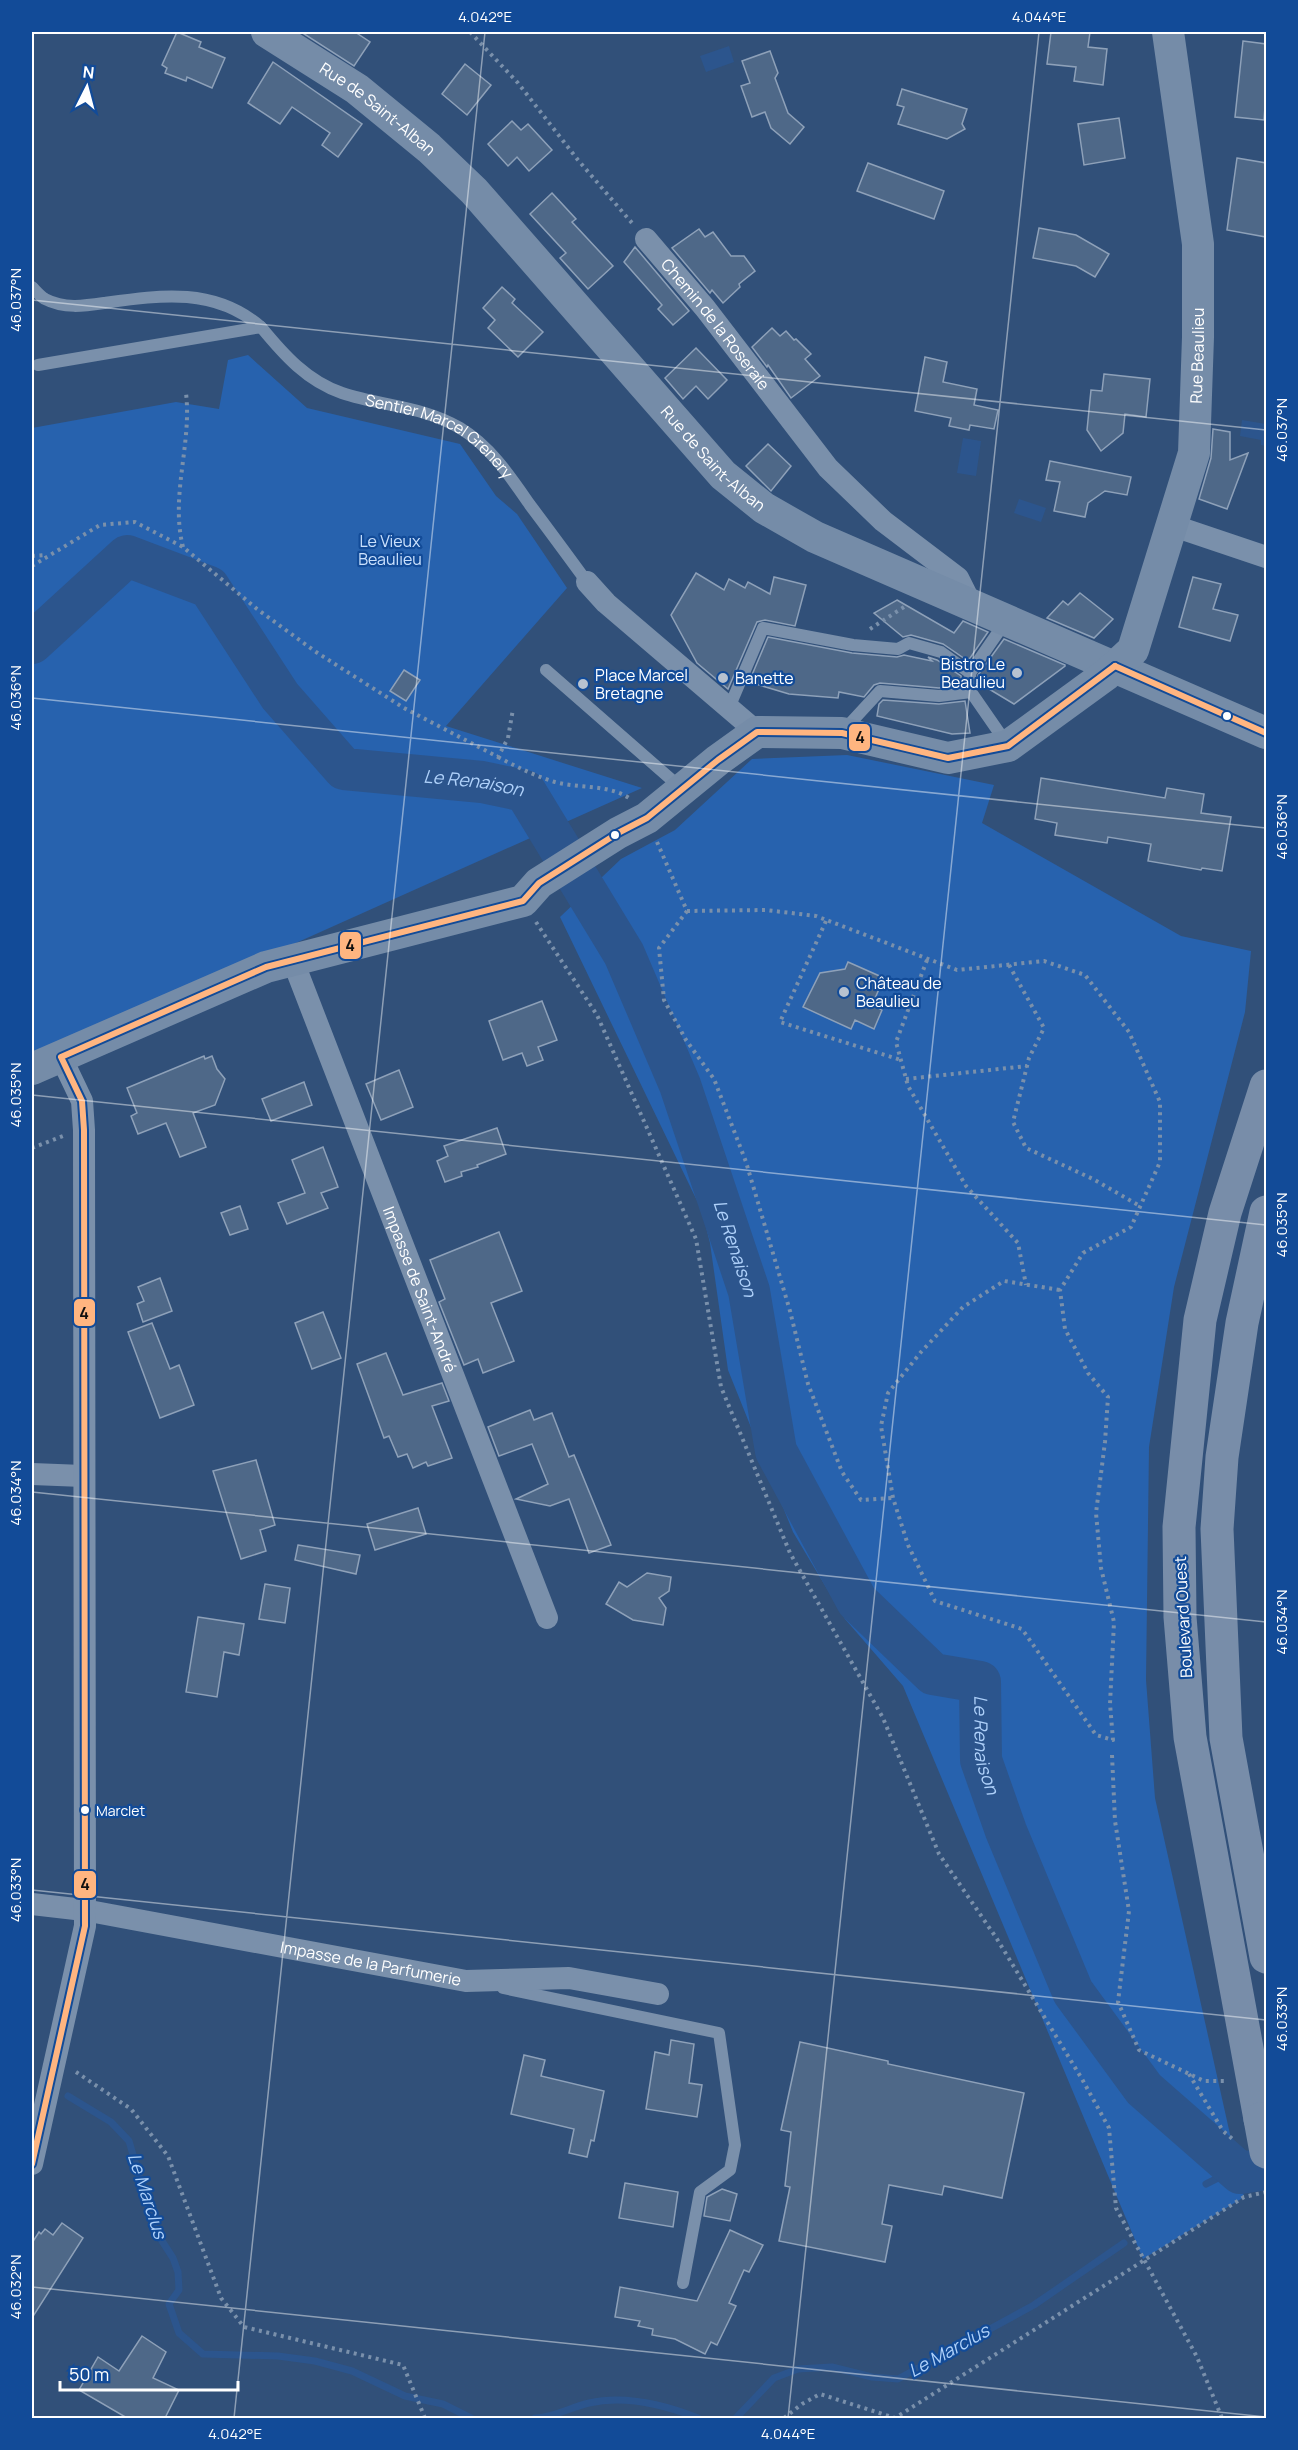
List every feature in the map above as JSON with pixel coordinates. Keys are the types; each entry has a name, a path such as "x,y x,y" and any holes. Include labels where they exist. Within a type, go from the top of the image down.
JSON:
{"main road":[{"name":"Boulevard Ouest","path":"1253,2149 1260,2119 1190,1737 1180,1617 1179,1527 1200,1320 1225,1213 1266,1086"},
{"path":"1266,1212 1242,1323 1222,1457 1217,1529 1226,1738 1266,1957"}],"street":[{"name":"Rue de Saint-Alban","path":"267,32 357,89 437,155 482,200 723,475 764,508 816,537 1266,733"},
{"name":"Rue Beaulieu","path":"1008,746 1107,674 1133,650 1194,453 1198,244 1168,32"},
{"name":"Chemin de la Roseraie","path":"646,239 705,308 828,468 883,520 958,578 971,604"},
{"path":"1171,525 1266,557"},
{"name":"Sentier Marcel Grenery","path":"586,582 606,603 757,732"},
{"path":"32,1082 63,1063 266,979 293,961 531,892 618,833 647,818 757,732 842,733 948,758 1008,746"},
{"name":"Impasse de Saint-André","path":"293,961 548,1618"},
{"path":"32,1069 63,1063"},
{"path":"32,2164 85,1926 84,1130 82,1101 63,1063"},
{"path":"32,1474 83,1476"},
{"name":"Impasse de la Parfumerie","path":"32,1904 84,1910 466,1981 569,1978 658,1994"}],"lane":[{"name":"Sentier Marcel Grenery","path":"32,287 45,299 76,307 166,296 205,298 236,308 261,327 295,366 325,386 342,393 424,412 475,438 502,466 586,582"},
{"path":"38,365 261,327"},
{"path":"729,708 763,627 853,645 898,649 909,643 941,652 970,673"},
{"path":"999,631 970,673 971,692 1008,746"},
{"path":"546,670 682,789"},
{"path":"842,733 880,691 939,696 971,692"},
{"path":"466,1981 719,2033 735,2145 730,2170 700,2192 683,2283"}],"path":[{"path":"470,32 518,83 578,160 646,239"},
{"path":"183,547 178,528 188,414 186,393"},
{"path":"32,566 100,525 135,522 183,547 257,609 316,652 404,708 531,774 556,782 617,791 635,802 647,818 687,911"},
{"path":"32,556 47,555"},
{"path":"498,757 508,738 513,709"},
{"path":"531,892 597,1015 696,1239 721,1387 790,1553 883,1718 939,1854 997,1939 1109,2128 1116,2208 1197,2357 1222,2418"},
{"path":"687,911 766,910 816,916 957,970 1044,962 1085,975 1129,1032 1160,1102 1160,1162 1131,1227 1083,1252 1060,1290 1065,1329 1088,1373 1108,1397 1096,1513 1101,1568 1114,1622 1110,1704 1113,1740 1096,1735 1022,1629 935,1600 908,1545 892,1497 881,1426 888,1393 921,1352 963,1307 1004,1281 1060,1290"},
{"path":"687,911 659,948 664,1000 687,1040 714,1078 746,1162 790,1311 808,1384 842,1472 861,1500 892,1497"},
{"path":"826,921 780,1022 901,1060"},
{"path":"927,960 896,1042 908,1086 966,1186 1018,1243 1026,1285"},
{"path":"1009,964 1044,1028 1027,1066 1013,1122 1026,1148 1093,1179 1140,1206"},
{"path":"906,1078 1027,1066"},
{"path":"32,1148 52,1138 84,1130"},
{"path":"1112,1755 1115,1821 1129,1911 1118,2002 1139,2050 1204,2081 1254,2082"},
{"path":"54,2062 78,2072 131,2109 168,2156 220,2298 244,2327 403,2365 424,2417"},
{"path":"1188,2073 1223,2132 1253,2149"},
{"path":"784,2418 802,2403 820,2394 895,2418 1244,2197 1266,2192"}],"green space":[{"name":"Le Vieux Beaulieu","path":"248,355 307,408 460,444 496,496 517,514 567,588 446,726 642,788 32,1061 32,428 176,402 219,409 228,360"},
{"path":"847,755 994,785 982,823 1181,936 1251,951 1245,1012 1174,1287 1149,1447 1146,1680 1155,1798 1244,2197 1143,2259 903,1686 845,1619 793,1532 728,1370 710,1243 702,1211 560,917 621,859 675,830 752,759"}],"shaded area":[{"path":"729,46 734,62 706,72 700,56"},
{"path":"1242,420 1266,424 1266,446 1261,445 1261,440 1240,436"},
{"path":"963,438 981,441 976,476 957,473"},
{"path":"1019,499 1046,508 1041,522 1014,513"}],"building":[{"path":"177,32 201,42 199,47 225,58 212,88 187,77 186,81 165,73 167,68 162,65"},
{"path":"301,32 355,32 370,42 354,66"},
{"path":"1051,32 1090,32 1088,47 1107,49 1103,85 1074,81 1076,67 1047,64"},
{"path":"1243,41 1266,44 1264,120 1235,117"},
{"path":"770,51 778,73 775,78 788,113 804,127 790,144 771,128 765,112 752,117 741,86 750,83 742,61"},
{"path":"273,62 362,124 338,157 322,145 330,133 292,107 280,124 248,103"},
{"path":"465,64 491,85 467,115 442,94"},
{"path":"902,89 967,109 962,124 965,129 947,139 898,124 904,107 897,105"},
{"path":"1119,118 1125,158 1084,165 1078,124"},
{"path":"512,121 521,130 528,124 552,150 529,171 517,157 508,166 488,144"},
{"path":"1237,158 1266,163 1266,237 1227,230"},
{"path":"868,163 944,191 934,219 857,191"},
{"path":"552,193 576,219 572,222 613,266 588,289 560,258 566,253 530,214"},
{"path":"1039,228 1076,235 1109,254 1095,277 1076,266 1033,258"},
{"path":"699,229 705,237 713,232 731,256 744,256 755,271 739,284 740,287 723,303 712,290 710,293 672,248"},
{"path":"635,247 689,311 673,325 658,309 662,305 624,262"},
{"path":"502,287 515,299 512,303 543,332 518,357 488,328 495,320 483,308"},
{"path":"772,328 780,336 786,331 811,354 805,359 820,376 791,398 752,347"},
{"path":"696,348 727,380 708,399 696,386 683,399 665,378"},
{"path":"925,357 947,362 943,382 977,389 974,405 998,410 994,429 970,425 969,430 949,426 951,418 915,411"},
{"path":"1104,374 1150,379 1146,417 1125,414 1123,433 1101,451 1087,430 1091,390 1102,391"},
{"path":"1213,429 1230,432 1230,460 1248,453 1227,509 1199,499 1211,458"},
{"path":"768,444 791,466 771,491 746,466"},
{"path":"1050,461 1131,477 1127,495 1105,491 1088,503 1085,517 1054,511 1060,482 1046,480"},
{"path":"696,573 724,590 729,579 745,588 748,582 770,594 774,577 806,585 795,626 765,620 757,622 728,689 697,663 671,615"},
{"path":"1193,577 1221,584 1213,609 1238,615 1230,641 1179,627"},
{"path":"1080,593 1113,619 1094,638 1047,618 1063,601 1068,605"},
{"path":"897,600 954,633 963,621 988,632 968,661 943,644 911,635 903,637 874,613"},
{"path":"768,637 852,653 897,657 904,655 932,661 928,657 937,660 961,676 962,685 939,688 880,683 874,685 864,697 839,692 838,698 789,694 749,682"},
{"name":"Bistro Le Beaulieu","path":"1004,639 1065,666 1014,704 979,683 978,675"},
{"path":"404,670 420,680 406,701 390,691"},
{"path":"883,700 939,704 965,701 970,733 952,734 877,716 879,704"},
{"path":"1041,778 1165,798 1167,788 1204,794 1201,813 1231,817 1222,871 1202,868 1201,870 1148,861 1151,844 1108,837 1107,843 1055,835 1057,823 1035,819"},
{"name":"Château de Beaulieu","path":"848,962 884,978 872,1005 882,1010 874,1029 855,1020 851,1029 803,1007 820,973 845,969"},
{"path":"542,1001 557,1040 538,1047 543,1060 527,1066 522,1053 503,1060 489,1021"},
{"path":"204,1056 205,1059 212,1056 217,1069 225,1079 215,1105 193,1113 206,1147 180,1157 166,1123 138,1134 131,1116 137,1113 127,1088"},
{"path":"399,1070 413,1107 381,1120 366,1084"},
{"path":"304,1082 312,1105 271,1121 262,1099"},
{"path":"497,1128 506,1154 461,1172 462,1176 445,1182 437,1161 448,1156 444,1146"},
{"path":"323,1147 338,1187 321,1193 328,1208 287,1224 278,1203 305,1193 292,1160"},
{"path":"240,1206 248,1229 230,1235 221,1213"},
{"path":"499,1232 522,1291 491,1303 514,1361 483,1373 478,1359 464,1365 439,1302 445,1299 430,1260"},
{"path":"160,1278 172,1311 143,1322 137,1304 144,1301 138,1287"},
{"path":"323,1312 341,1358 312,1369 295,1323"},
{"path":"152,1323 170,1369 179,1365 194,1405 160,1418 128,1332"},
{"path":"386,1353 403,1395 442,1383 449,1401 432,1406 452,1458 428,1466 426,1462 413,1468 407,1454 398,1457 389,1436 384,1438 357,1364"},
{"path":"530,1410 534,1420 552,1413 569,1457 574,1455 611,1545 589,1553 569,1499 550,1506 516,1499 548,1484 532,1444 499,1456 488,1427"},
{"path":"256,1460 275,1525 260,1530 266,1551 241,1559 213,1471"},
{"path":"418,1508 426,1534 375,1550 367,1524"},
{"path":"298,1545 360,1555 356,1574 295,1560"},
{"path":"647,1573 671,1577 669,1591 659,1598 666,1608 663,1625 633,1620 606,1604 619,1582 627,1587"},
{"path":"265,1584 290,1588 285,1623 259,1619"},
{"path":"198,1617 244,1624 239,1655 224,1652 217,1697 186,1692"},
{"path":"671,2040 694,2044 689,2083 702,2085 697,2117 646,2109 655,2052 669,2055"},
{"path":"800,2042 888,2061 888,2064 1024,2093 1002,2198 944,2186 942,2195 889,2185 882,2224 892,2226 885,2262 779,2241 790,2187 785,2186 791,2132 781,2130"},
{"path":"524,2055 545,2060 541,2076 604,2091 594,2141 591,2140 587,2157 569,2153 574,2129 511,2114"},
{"path":"625,2183 678,2192 673,2227 619,2218"},
{"path":"722,2189 737,2194 730,2221 704,2216 707,2197"},
{"path":"62,2223 83,2238 32,2318 32,2243 39,2232 41,2234 45,2229 53,2235"},
{"path":"730,2230 763,2245 749,2272 744,2270 729,2303 736,2306 717,2345 711,2342 705,2354 675,2339 652,2335 653,2329 638,2326 640,2321 615,2317 620,2287 697,2301"},
{"path":"142,2336 166,2352 153,2378 179,2390 165,2418 127,2418 79,2390 98,2357 119,2371"}],"waterway":[{"name":"Le Renaison","path":"32,643 127,556 209,587 280,696 344,769 482,782 525,791 624,954 680,1085 749,1291 776,1451 857,1601 933,1674 980,1682 981,1760 1006,1831 1073,1992 1144,2089 1240,2173 1266,2169"},
{"name":"Le Marclus","path":"68,2096 111,2122 129,2141 155,2230 173,2258 178,2272 179,2290 169,2304 179,2333 203,2354 278,2356 315,2361 352,2371 405,2396 443,2404 471,2418"},
{"name":"Le Marclus","path":"1206,2184 1216,2179 1215,2151"},
{"name":"Le Marclus","path":"736,2418 774,2378 798,2369 832,2367 872,2377 898,2379 1034,2305 1124,2243"},
{"name":"Le Marclus","path":"535,2418 589,2403 616,2400 658,2405 698,2418"}],"transit line":[{"name":"4","path":"1115,666 1266,733"},
{"name":"4","path":"32,2164 85,1926 84,1130 82,1101 61,1057 266,967 523,901 539,883 618,833 647,818 718,760 757,732 842,733 948,758 1008,746 1115,666"}],"place":[{"name":"Bistro Le Beaulieu","path":"1017,673"},
{"name":"Banette","path":"723,678"},
{"name":"Place Marcel Bretagne","path":"583,684"},
{"name":"Château de Beaulieu","path":"844,992"},
{"name":"Marclet","path":"85,1810"}]}
